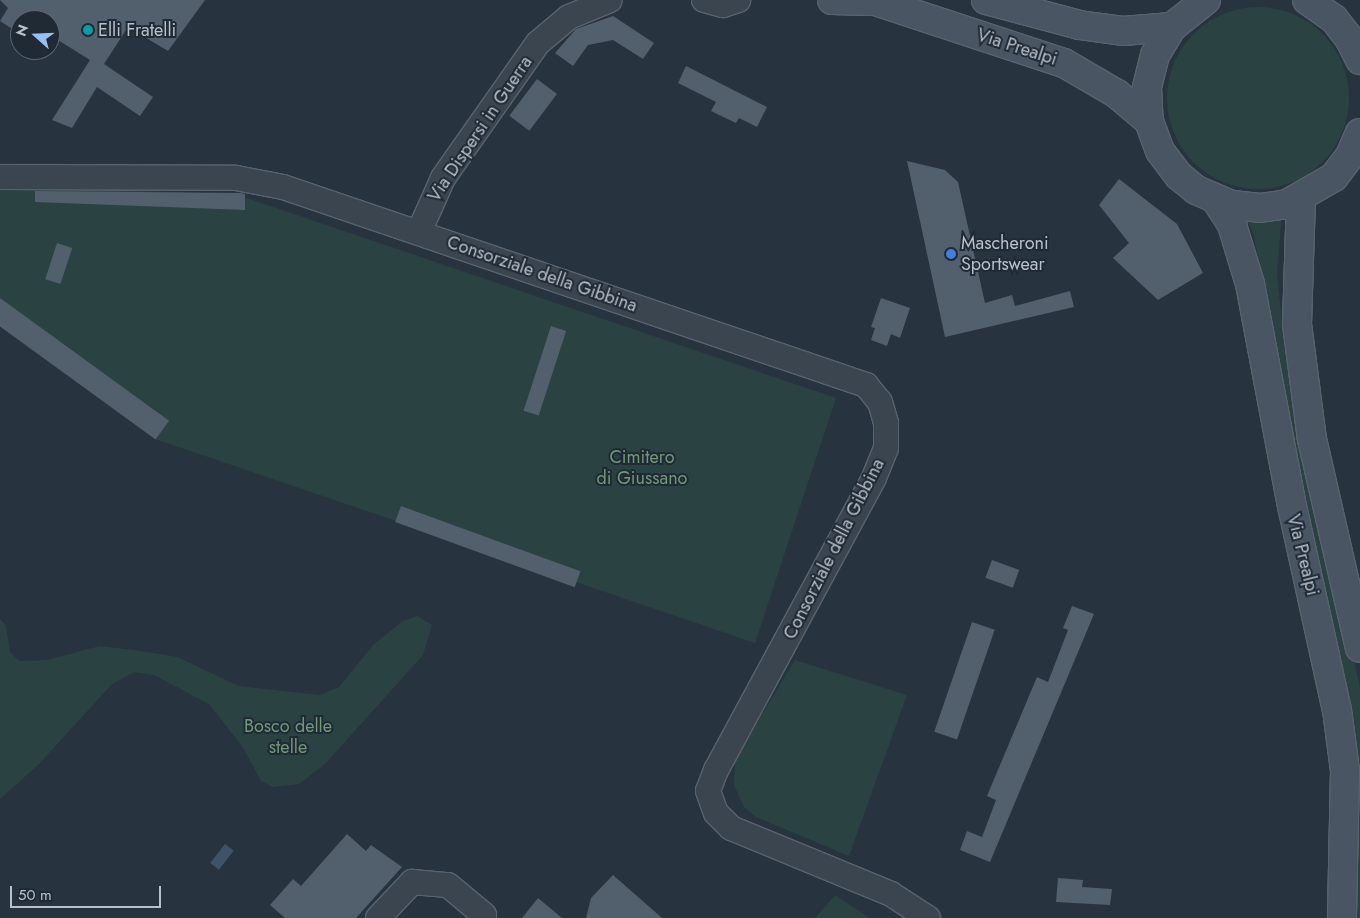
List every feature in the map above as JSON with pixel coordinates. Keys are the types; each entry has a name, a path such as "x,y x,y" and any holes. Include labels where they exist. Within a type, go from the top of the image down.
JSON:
{"main road":[{"name":"Via Prealpi","path":"832,0 873,1 1064,63 1117,94 1149,120"},
{"name":"Via Prealpi","path":"986,0 1079,26 1122,31 1172,27"},
{"path":"1206,0 1172,27 1155,55 1147,88 1149,120 1160,151 1179,176 1216,200 1260,208 1287,204 1301,198 1334,176 1357,148"},
{"path":"1311,1 1334,19 1349,38 1360,59"},
{"name":"Via Prealpi","path":"1301,198 1296,282 1299,343 1312,440 1360,648"},
{"name":"Via Prealpi","path":"1216,200 1232,225 1250,284 1292,506 1337,710 1346,800 1342,918"}],"street":[{"name":"Via Dispersi in Guerra","path":"418,232 443,178 538,43 569,17 610,0"},
{"path":"704,0 723,5 738,0"},
{"path":"0,178 236,178 283,187 418,232"},
{"name":"Consorziale della Gibbina","path":"418,232 866,385 880,402 886,423 886,448 874,478 716,770 708,791 716,813 731,828 891,894 928,918"},
{"path":"378,918 412,882 448,885 484,915"}],"green space":[{"path":"1267,7 1293,14 1309,22 1328,40 1342,63 1349,89 1349,107 1342,133 1334,149 1316,168 1309,174 1284,185 1267,189 1249,189 1223,182 1207,174 1182,149 1174,133 1169,116 1167,89 1174,63 1182,47 1207,22 1223,14 1240,9"},
{"name":"Cimitero di Giussano","path":"0,185 238,195 836,398 755,643 155,439 0,325"},
{"path":"1282,211 1277,274 1282,323 1360,688 1360,918 1353,918 1348,708 1253,232 1245,216"},
{"name":"Bosco delle stelle","path":"417,616 432,625 423,655 325,764 299,784 273,787 261,781 242,746 209,704 154,675 134,672 112,684 39,764 0,799 0,619 6,626 10,652 19,661 47,660 100,646 177,657 239,686 320,695 339,687 373,645 403,621"},
{"path":"795,660 907,695 849,856 756,817 744,807 734,785 735,759"},
{"path":"835,895 870,918 815,918"}],"water":[{"path":"225,844 234,851 219,870 210,863"}],"building":[{"name":"Elli Fratelli","path":"0,0 205,0 168,51 128,27 104,64 153,97 140,116 97,87 72,128 52,120 90,60 60,41 60,10 10,10 10,28 0,21 8,8"},
{"path":"613,16 654,43 643,59 613,40 588,45 573,66 555,53 576,29"},
{"path":"686,66 767,107 757,127 739,118 736,123 711,111 716,102 678,83"},
{"path":"537,79 557,94 529,131 509,116"},
{"name":"Mascheroni Sportswear","path":"907,161 945,170 958,182 985,303 1012,295 1015,306 1070,291 1074,307 945,337"},
{"path":"1119,179 1177,224 1203,273 1158,300 1113,258 1129,243 1099,205"},
{"path":"35,191 241,193 245,194 245,210 35,202"},
{"path":"57,243 72,248 60,284 45,279"},
{"path":"0,298 169,421 156,439 0,326"},
{"path":"881,298 910,308 900,338 891,334 887,346 871,340 875,328 871,327"},
{"path":"551,326 566,331 539,416 523,411"},
{"path":"401,506 580,571 575,587 395,522"},
{"path":"992,560 1019,570 1013,588 986,578"},
{"path":"1072,606 1094,614 990,862 960,850 967,831 982,837 996,800 987,796 1037,677 1048,682 1068,630 1063,628"},
{"path":"972,622 995,630 957,739 934,732"},
{"path":"347,834 366,851 371,845 402,867 356,918 285,918 270,905 293,879 301,886"},
{"path":"613,875 662,918 586,918 591,898"},
{"path":"1058,878 1083,880 1082,887 1112,889 1110,905 1056,902"},
{"path":"538,898 562,918 522,918"}],"place":[{"name":"Elli Fratelli","path":"88,30"},
{"name":"Mascheroni Sportswear","path":"951,254"}]}
